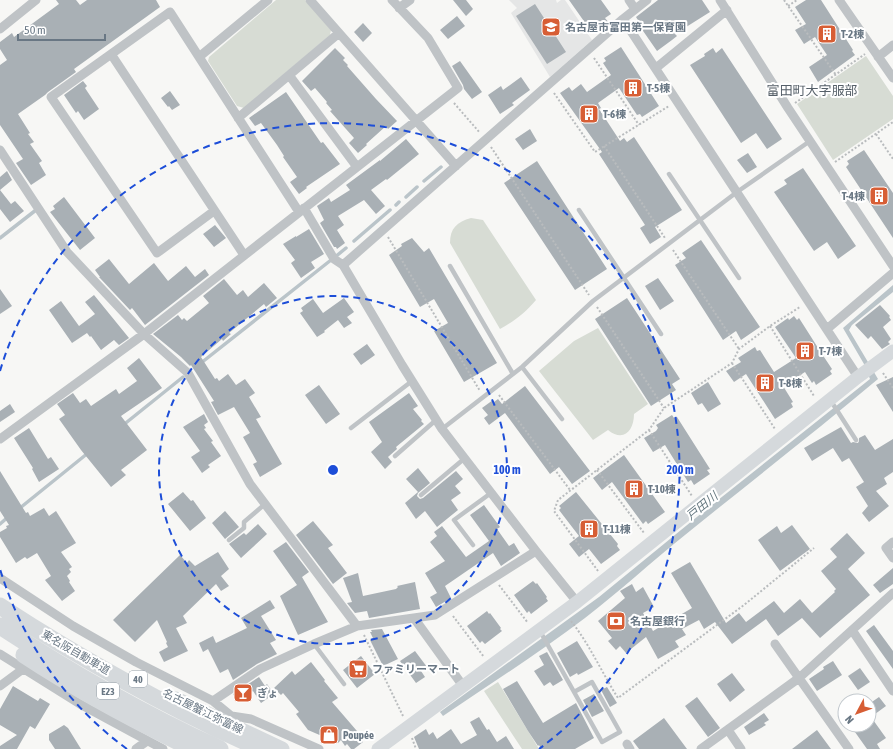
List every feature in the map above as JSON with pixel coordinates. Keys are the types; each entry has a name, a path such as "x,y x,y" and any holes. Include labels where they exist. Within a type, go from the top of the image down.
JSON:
{"highway":[{"path":"0,597 97,665"},
{"name":"東名阪自動車道","path":"0,606 97,665 192,716 261,749"},
{"name":"東名阪自動車道","path":"0,626 48,656 130,703 220,749"},
{"path":"0,636 47,670 193,749"}],"main road":[{"name":"名古屋蟹江弥富線","path":"0,597 18,611 144,683 208,707 282,749"},
{"path":"0,636 81,684 204,749"}],"street":[{"path":"0,28 36,0"},
{"path":"198,57 268,0"},
{"path":"310,0 456,166"},
{"path":"0,439 144,334 458,88 428,38 392,0"},
{"path":"399,8 410,0"},
{"path":"629,0 636,9"},
{"path":"343,265 456,166 488,143 623,19 647,0"},
{"path":"720,0 810,141 893,266"},
{"path":"839,0 893,78"},
{"path":"656,68 727,10"},
{"path":"214,211 156,253 52,97 170,12 238,118 334,259 343,265 442,429 536,551 578,602"},
{"path":"623,19 827,329 860,375"},
{"path":"238,118 339,33"},
{"path":"878,57 893,45"},
{"path":"111,54 244,255"},
{"path":"289,75 357,167"},
{"path":"0,150 68,252 144,334 188,373 250,484 357,626"},
{"path":"827,329 893,273"},
{"path":"378,749 578,602 832,403 860,375 893,351"},
{"path":"893,542 886,548 893,558"},
{"path":"208,707 260,669 357,626 435,615 536,551"},
{"path":"0,578 73,626 136,662 208,707 230,715 251,719 319,749"},
{"path":"701,749 799,678 893,592"},
{"path":"414,618 463,686"},
{"path":"852,630 893,691"},
{"path":"775,644 849,749"},
{"path":"0,654 23,670 80,704 163,749"},
{"path":"0,686 23,670"},
{"path":"208,707 230,715"},
{"path":"728,730 742,749"},
{"path":"280,733 300,749"},
{"path":"136,749 147,741"}],"lane":[{"path":"442,429 522,367 593,301 737,192 810,141"},
{"path":"670,174 739,278"},
{"path":"579,210 661,334"},
{"path":"450,266 513,374"},
{"path":"522,367 562,419"},
{"path":"351,428 412,381"},
{"path":"832,403 856,440"},
{"path":"396,456 436,420"},
{"path":"421,495 464,458"},
{"path":"473,545 454,520 491,493"},
{"path":"229,540 244,528 244,522 265,504"},
{"path":"538,631 602,742 620,732 592,682 574,692"},
{"path":"314,644 344,684"}],"path":[{"path":"784,0 836,75"},
{"path":"788,6 797,0"},
{"path":"794,104 866,53"},
{"path":"593,55 639,125"},
{"path":"552,91 595,152 670,105"},
{"path":"448,96 488,143 664,408"},
{"path":"832,164 893,122"},
{"path":"876,134 893,159"},
{"path":"388,236 484,397"},
{"path":"601,575 554,511 558,500 650,430 664,408 732,363 739,349 770,326 801,307"},
{"path":"770,326 817,400"},
{"path":"732,363 777,433"},
{"path":"875,364 893,388"},
{"path":"495,388 570,490"},
{"path":"650,430 694,500"},
{"path":"597,470 647,538"},
{"path":"576,626 618,698 744,605 814,548"},
{"path":"499,584 538,631"},
{"path":"452,615 485,659"},
{"path":"357,626 364,634 408,726"}],"shaded area":[{"path":"276,0 305,0 331,30 330,35 244,108 237,106 208,61 209,57"},
{"name":"名古屋市富田第一保育園","path":"509,0 556,0 557,3 561,0 565,0 592,40 550,77 511,13 517,8"},
{"path":"866,56 893,96 893,119 833,160 797,104"},
{"path":"471,218 483,220 536,300 520,316 500,329 450,243 451,233 455,226 462,221"},
{"path":"893,285 893,292 852,325 849,330 878,379 672,545 585,618 443,716 440,712 599,597 870,379 864,364 843,328"},
{"path":"598,328 648,404 634,414 634,420 630,430 627,433 619,435 608,430 593,440 539,371 574,341"},
{"path":"498,682 539,749 522,749 484,691"}],"building":[{"path":"56,0 76,0 80,5 87,0 156,0 160,7 74,69 76,72 18,114 30,133 28,134 34,142 30,144 42,161 39,163 46,175 31,185 16,163 23,159 0,125 0,65 7,60 0,49 0,42 12,33 14,37 59,4"},
{"path":"453,0 466,0 473,9 466,16"},
{"path":"569,0 601,0 611,14 605,18 609,23 593,34"},
{"path":"658,0 702,0 710,12 675,34 677,36 657,51 641,28 642,27 636,17"},
{"name":"T-2棟","path":"806,0 821,0 855,55 818,82 809,67 827,55 815,37 804,44 795,30 806,24 795,7"},
{"path":"535,4 566,52 547,64 516,16"},
{"path":"457,16 465,26 448,39 440,30"},
{"path":"363,23 372,33 363,42 354,32"},
{"path":"621,47 659,106 642,117 640,114 637,115 619,88 598,103 601,108 599,109 620,141 624,138 627,142 634,137 682,210 655,227 661,237 650,244 640,228 645,225 599,154 602,152 560,93 569,87 572,91 581,84 587,92 611,75 603,63 606,61 604,58"},
{"path":"335,48 345,58 343,60 348,65 347,66 397,121 388,129 386,126 358,153 349,143 354,138 330,111 332,110 326,103 327,102 315,88 311,91 302,81"},
{"path":"713,48 716,53 722,48 782,139 767,149 756,133 741,143 690,65 705,56 704,54"},
{"path":"460,61 482,92 472,99 464,89 452,66"},
{"path":"521,77 530,90 512,103 514,105 500,114 488,95 501,86 503,90"},
{"path":"83,81 87,86 85,88 99,109 84,120 78,111 76,113 64,95"},
{"path":"170,91 180,105 172,110 161,98"},
{"path":"286,92 321,143 323,142 340,164 306,187 307,188 299,194 290,182 297,177 283,157 284,156 277,145 261,123 255,126 249,118"},
{"path":"530,129 537,141 523,150 515,139"},
{"path":"406,139 419,154 387,180 386,179 371,190 385,206 376,214 364,200 338,216 344,225 337,230 345,243 337,249 334,247 320,223 324,220 317,206 329,198 331,202 350,190 346,185 380,161"},
{"name":"T-4棟","path":"864,150 893,193 893,238 846,167 849,164 847,161"},
{"path":"748,153 757,167 747,173 737,160"},
{"path":"537,161 607,269 575,290 504,183"},
{"path":"803,168 856,246 838,259 827,242 814,251 774,192 787,184 784,180"},
{"path":"7,171 12,180 0,190 0,177"},
{"path":"0,190 11,204 15,201 24,211 10,222 0,209"},
{"path":"64,197 95,238 80,250 50,212 55,209 53,206"},
{"path":"215,225 226,238 214,247 203,234"},
{"path":"309,229 324,254 311,262 315,268 301,278 291,263 295,260 283,244"},
{"path":"412,238 424,252 429,248 497,363 464,382 434,331 448,323 434,299 420,307 389,255 402,246 401,244"},
{"path":"701,240 760,327 741,340 736,331 723,340 675,265 686,258 682,253"},
{"path":"109,259 129,284 154,263 168,281 186,266 195,277 205,269 209,275 145,325 132,308 130,310 99,277 95,270"},
{"path":"658,278 674,301 660,310 645,286"},
{"path":"224,279 237,295 243,290 248,297 264,283 277,298 266,307 264,304 229,333 231,334 223,341 222,339 201,357 215,379 217,378 219,381 228,374 236,385 245,379 255,393 249,397 261,417 256,419 282,464 260,477 253,464 257,462 243,437 250,433 234,407 218,415 211,402 214,401 191,365 190,366 153,334 178,315 182,320 184,318 187,321 209,303 203,296"},
{"path":"0,289 12,306 0,314"},
{"path":"94,295 129,338 119,345 114,340 101,350 87,333 72,343 49,310 61,301 79,326 95,314 85,302"},
{"path":"344,298 354,312 347,317 352,323 344,328 338,320 317,337 300,313 303,311 301,308 313,299 323,313"},
{"path":"627,298 680,379 672,384 676,390 651,406 595,319"},
{"path":"880,305 890,316 889,317 891,320 883,327 891,339 888,342 890,344 882,349 871,336 868,339 855,325"},
{"path":"794,316 797,320 799,318 832,369 830,371 832,374 816,385 814,381 812,383 805,372 783,386 793,402 791,403 793,407 775,419 746,374 734,382 726,371 741,362 738,358 755,347 757,351 760,350 774,372 796,358 775,327 788,318 789,320"},
{"path":"367,344 375,355 361,365 353,354"},
{"path":"139,358 162,388 121,416 147,450 121,470 126,475 111,487 81,450 59,419 65,415 57,404 73,393 80,403 86,399 91,406 116,389 119,394 137,381 127,368"},
{"path":"893,377 893,412 876,385"},
{"path":"708,382 721,404 708,412 702,403 698,405 691,393"},
{"path":"319,385 340,414 326,424 305,395"},
{"path":"525,386 590,471 572,484 559,467 550,474 505,413 489,425 484,418 488,415 482,408 493,400 494,402 498,399 502,404"},
{"path":"409,393 418,406 413,409 424,424 396,447 397,449 388,457 392,462 385,469 371,452 382,442 369,422"},
{"path":"10,404 15,412 0,422 0,411"},
{"path":"204,414 208,422 204,425 206,428 204,429 213,441 211,442 221,456 208,465 210,467 202,473 191,457 200,451 183,427"},
{"path":"672,415 674,418 677,417 710,469 707,470 710,474 694,485 691,480 688,482 665,445 653,452 644,438 656,431 658,428 656,425"},
{"path":"841,427 851,443 858,443 859,438 865,435 875,450 893,439 893,472 884,478 887,484 876,491 889,506 869,522 862,513 868,506 856,487 864,482 849,458 842,462 833,448 812,461 804,448"},
{"path":"29,428 48,459 51,457 59,469 39,482 32,469 33,468 14,438"},
{"name":"T-10棟","path":"624,455 665,512 648,524 646,521 643,524 612,482 602,490 593,478"},
{"path":"418,468 430,483 418,493 417,496 420,499 456,471 463,479 455,486 461,493 451,500 458,510 437,527 425,511 416,519 405,503 418,492 406,479"},
{"path":"0,471 26,513 28,512 30,516 44,508 49,516 56,511 76,543 61,552 72,567 69,569 71,572 67,576 75,591 62,601 45,580 51,576 37,553 27,559 25,557 16,563 0,537 0,532 9,525 0,511"},
{"path":"183,492 191,501 193,500 206,518 190,531 168,504"},
{"name":"T-11棟","path":"576,492 618,544 617,546 620,550 601,564 589,549 579,557 569,544 579,536 559,510 561,508 559,506"},
{"path":"484,505 500,527 497,529 509,546 514,543 520,553 501,566 493,553 445,586 451,598 436,607 430,597 437,593 425,573 445,561 430,542 437,536 434,532 442,526 466,557 489,541 470,515"},
{"path":"225,511 239,527 225,539 212,523"},
{"path":"313,521 333,545 328,548 347,573 333,584 296,535"},
{"path":"258,524 267,534 241,558 229,544 244,533 246,535"},
{"path":"792,525 810,549 780,571 758,540 777,526 781,533"},
{"path":"847,533 865,553 848,569 870,595 820,638 802,618 778,636 766,619 732,644 715,622 704,629 699,620 682,629 686,635 675,641 679,647 658,659 646,637 626,653 620,646 616,650 608,641 612,638 598,621 625,598 620,591 632,584 636,592 643,587 654,607 643,613 653,631 692,608 671,573 690,562 726,623 739,613 746,622 774,601 784,613 800,599 812,613 835,592 834,591 836,589 821,571 837,557 830,549"},
{"path":"286,542 309,572 302,577 328,622 298,635 280,596 297,585 273,551"},
{"path":"218,552 229,569 221,576 229,586 221,591 216,584 183,616 187,623 176,628 188,651 164,662 159,652 168,647 157,620 135,642 113,620 180,555 187,563 189,560 195,566"},
{"path":"893,568 893,584 880,593 873,585"},
{"path":"358,573 363,596 396,589 398,587 397,586 415,582 420,609 369,618 367,611 355,613 347,603 352,602 343,578"},
{"path":"533,581 536,584 537,583 547,597 546,598 548,601 531,614 529,611 527,613 514,595"},
{"path":"270,600 275,608 261,616 276,640 270,643 277,654 257,664 233,680 228,669 220,673 208,649 203,652 199,643 213,636 216,643 247,628 241,618"},
{"path":"487,611 502,631 485,644 482,641 480,643 467,626"},
{"path":"874,625 893,651 893,669 866,631"},
{"path":"382,629 398,659 383,666 370,640 373,638 370,632 372,632 371,630"},
{"path":"577,641 593,667 578,675 577,673 570,677 557,653"},
{"path":"415,651 427,667 421,671 425,677 416,683 400,661"},
{"path":"547,652 563,680 553,686 550,682 544,686 534,671 544,665 539,656"},
{"path":"361,656 375,674 357,688 343,670"},
{"path":"833,661 842,675 817,691 809,679"},
{"path":"311,662 338,698 332,702 363,738 361,739 363,742 354,749 351,749 347,744 345,746 341,740 338,743 308,730 296,714 299,712 283,693 281,695 274,688 292,671 295,675"},
{"path":"860,668 870,682 858,690 848,676"},
{"path":"732,673 745,690 730,702 717,684"},
{"path":"259,677 265,686 267,684 274,694 261,703 253,691 244,697 243,695 236,699 233,694"},
{"path":"517,681 543,723 576,703 594,738 575,749 541,749 528,731 503,689"},
{"path":"13,686 38,701 40,698 50,704 35,729 30,726 17,749 0,749 0,746 17,735 0,725 0,709"},
{"path":"607,687 617,703 610,707 601,690"},
{"path":"594,694 604,711 592,717 583,700"},
{"path":"697,697 720,728 708,737 685,706"},
{"path":"879,697 886,706 877,713 877,698"},
{"path":"764,713 769,720 764,723 766,725 749,735 744,727"},
{"path":"479,717 497,742 506,736 514,749 419,749 414,737 426,729 429,735 433,732 437,739 451,729 461,744 477,735 470,722"},
{"path":"664,718 687,749 639,749 633,741"},
{"path":"64,725 68,728 81,749 55,749 49,740 49,734"},
{"path":"877,725 886,738 877,744 880,749 867,749 856,733 877,733"},
{"path":"817,730 831,749 792,749"}],"waterway":[{"path":"424,181 441,167"},
{"path":"406,197 417,187"},
{"path":"396,205 399,202"},
{"path":"0,238 36,210"},
{"path":"354,241 390,210"},
{"path":"335,257 346,248"},
{"path":"201,363 331,260"},
{"path":"122,426 183,377"},
{"path":"20,508 88,453"},
{"path":"0,524 8,517"}],"place":[{"name":"名古屋市富田第一保育園","path":"551,27"},
{"name":"T-2棟","path":"827,34"},
{"name":"T-5棟","path":"633,88"},
{"name":"T-6棟","path":"589,114"},
{"name":"T-4棟","path":"879,196"},
{"name":"T-7棟","path":"805,351"},
{"name":"T-8棟","path":"765,383"},
{"name":"T-10棟","path":"634,489"},
{"name":"T-11棟","path":"589,529"},
{"name":"名古屋銀行","path":"616,621"},
{"name":"ファミリーマート","path":"358,669"},
{"name":"ぎょ","path":"243,693"},
{"name":"Poupée","path":"329,735"}],"district":[{"name":"富田町大字服部","path":"812,90"}],"water label":[{"name":"戸田川","path":"702,506"}]}
